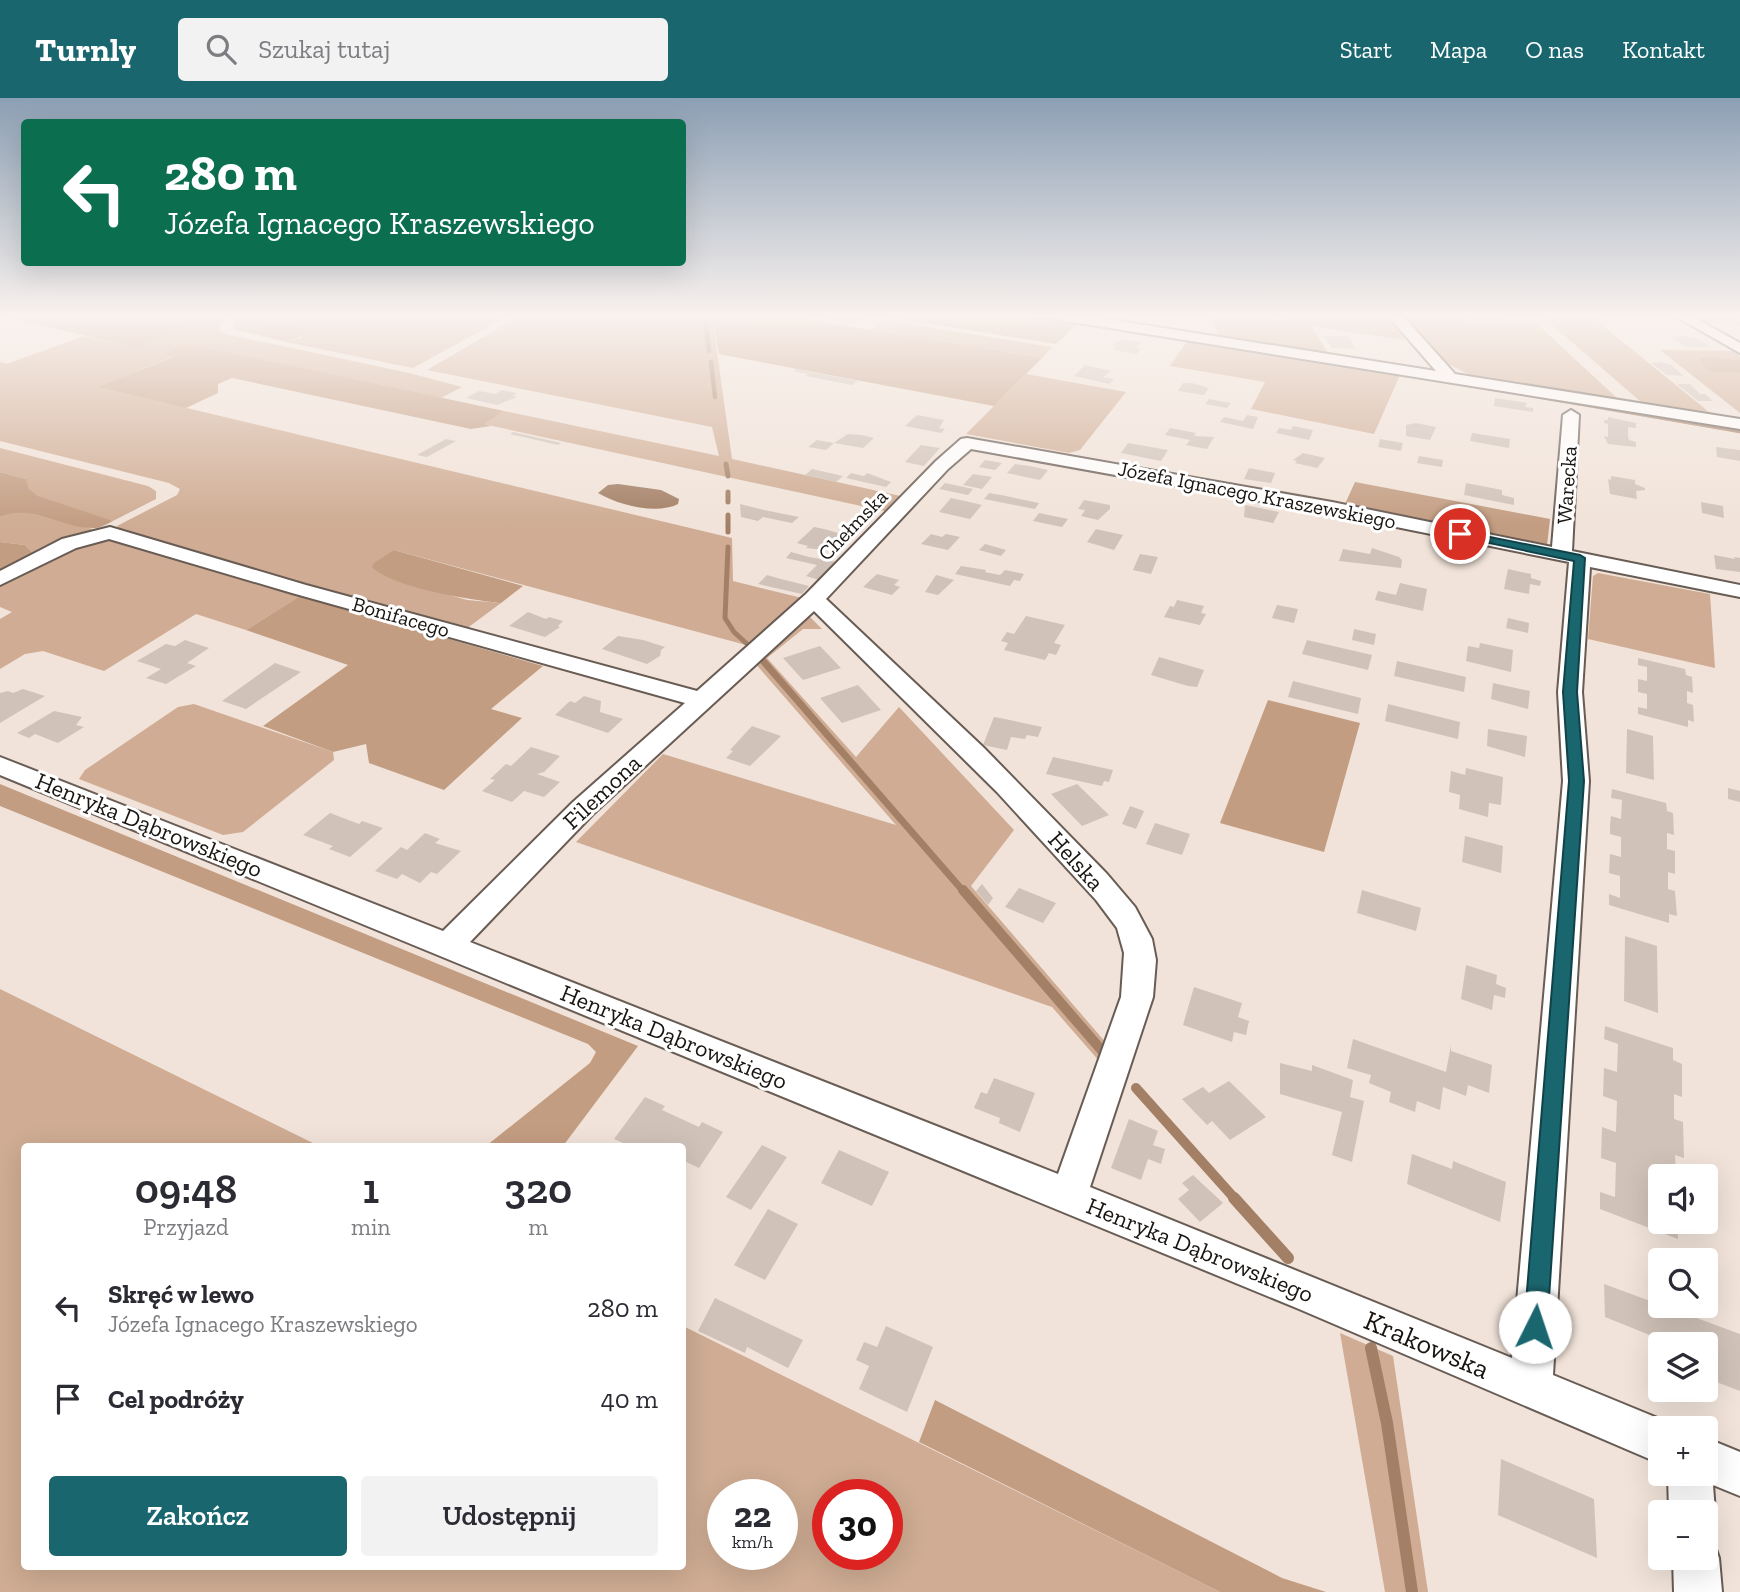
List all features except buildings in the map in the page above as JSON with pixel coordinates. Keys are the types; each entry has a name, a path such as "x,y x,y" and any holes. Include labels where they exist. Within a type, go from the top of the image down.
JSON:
{"street":[{"path":"1508,386 1740,424"},
{"name":"Warecka","path":"1531,1388 1576,781 1570,692 1571,415"},
{"name":"Józefa Ignacego Kraszewskiego","path":"979,443 1318,506 1740,592"},
{"name":"Chełmska","path":"761,646 814,599 962,445 979,443"},
{"name":"Bonifacego","path":"0,579 101,533 120,534 299,589 702,700"},
{"name":"Helska","path":"814,599 919,699 1039,820 1122,911 1137,939 1140,969 1137,997 1068,1198"},
{"name":"Filemona","path":"448,945 583,808 761,646"},
{"name":"Henryka Dąbrowskiego","path":"0,765 1349,1310"},
{"name":"Krakowska","path":"1349,1310 1648,1437"},
{"path":"1718,1465 1740,1474"},
{"path":"1697,1570 1698,1592"}],"shaded area":[{"path":"0,386 102,386 99,387 732,538 733,581 802,598 755,644 751,641 746,645 394,550 403,582 467,600 501,603 466,629 122,531 117,526 177,495 180,489 169,483 0,441"},
{"path":"218,386 218,393 186,408 98,387"},
{"path":"268,386 385,386 504,411 484,424 491,426 471,429"},
{"path":"384,386 462,387 441,398"},
{"path":"506,386 722,386 732,459 905,497 889,512 483,424 504,411 719,456 712,427"},
{"path":"887,386 1014,386 994,406"},
{"path":"1014,386 1091,386 1126,392 1080,450 1069,453 966,434"},
{"path":"1263,386 1395,386 1374,434 1251,409"},
{"path":"1463,386 1489,386 1740,426 1740,433"},
{"path":"1541,386 1604,386 1617,398"},
{"path":"1622,386 1677,386 1709,412 1641,402"},
{"path":"1705,386 1740,386 1740,413"},
{"path":"0,448 148,486 156,491 156,499 113,521 68,508 35,494 29,489 26,479 0,472"},
{"path":"0,472 26,479 29,489 38,496 113,521 95,528 80,527 35,514 12,513 0,517"},
{"path":"1355,482 1550,519 1547,546 1345,504"},
{"path":"608,485 661,490 679,499 678,504 649,509 616,501 598,493"},
{"path":"12,512 31,512 93,529 35,555 25,545 0,542 0,517"},
{"path":"100,537 300,596 246,630 196,614 104,671 43,651 25,654 0,669 0,619 12,612 0,607 0,582 77,544"},
{"path":"0,542 25,545 35,555 0,572"},
{"path":"394,550 523,586 501,603 414,587 372,567"},
{"path":"1598,573 1710,594 1715,668 1588,639 1593,576"},
{"path":"300,596 543,666 491,709 522,718 444,790 369,763 366,744 333,752 263,726 348,665 246,630"},
{"path":"805,612 822,629 803,629 767,658 856,757 899,707 1014,830 971,886 1107,1044 1100,1062 1052,1007 576,842 663,754 896,825 754,662"},
{"path":"1268,700 1360,723 1324,852 1220,823"},
{"path":"194,704 333,752 334,760 243,832 223,835 79,779 85,770 178,707"},
{"path":"0,784 638,1046 565,1143 490,1143 590,1063 596,1052 588,1044 0,806"},
{"path":"0,989 313,1143 21,1143 21,1570 686,1570 686,1327 1220,1592 0,1592"},
{"path":"1340,1333 1393,1356 1428,1592 1385,1592"},
{"path":"935,1400 1282,1578 1326,1592 1220,1592 919,1442"}],"waterway":[{"path":"714,386 715,397"},
{"path":"1543,397 1740,431"},
{"path":"726,464 728,476"},
{"path":"728,492 728,502"},
{"path":"728,515 728,532"},
{"path":"728,547 725,618 734,632 746,643"},
{"path":"764,662 964,892"},
{"path":"963,890 1104,1053"},
{"path":"1136,1088 1236,1200"},
{"path":"1234,1198 1288,1258"},
{"path":"1371,1348 1387,1423 1412,1592"}],"route":[{"path":"1460,534 1580,558 1570,692 1576,781 1535,1327"}]}
